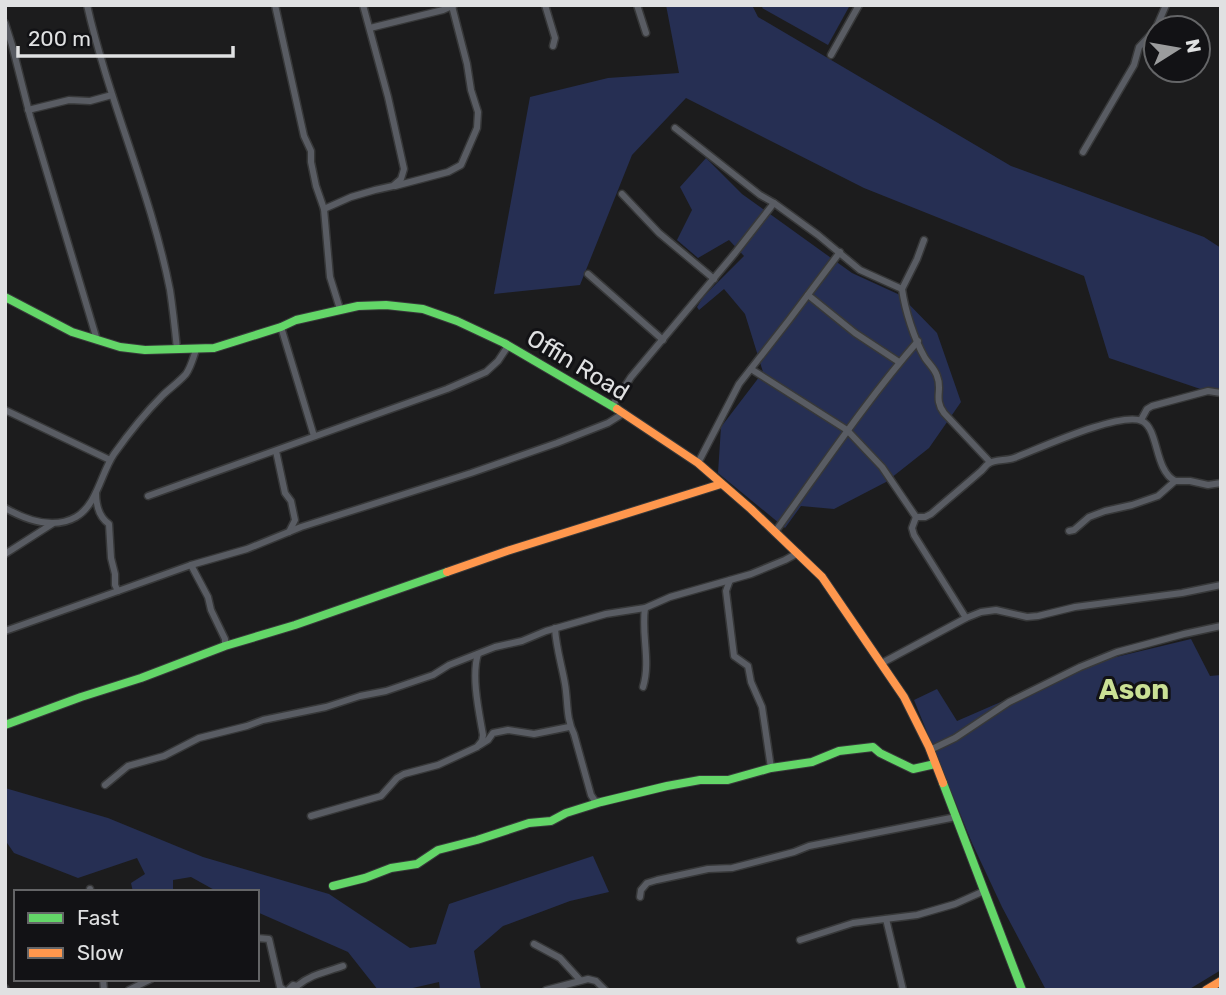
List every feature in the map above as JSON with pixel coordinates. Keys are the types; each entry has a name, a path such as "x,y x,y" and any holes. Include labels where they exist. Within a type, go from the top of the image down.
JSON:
{"street":[{"path":"87,5 96,44 164,265 177,349"},
{"path":"275,5 304,136 312,151 311,162 324,209 330,277 340,309"},
{"path":"363,5 404,169 401,179 393,186"},
{"path":"545,5 555,38 553,46"},
{"path":"636,5 646,33"},
{"path":"831,55 859,5"},
{"path":"324,209 351,197 448,172 461,165 477,128 478,112 453,6 370,28"},
{"path":"6,27 97,340"},
{"path":"1083,152 1134,65 1142,44"},
{"path":"29,110 69,100 90,101 112,95"},
{"path":"675,128 760,195 841,252 860,270 902,289"},
{"path":"621,194 659,233 714,279"},
{"path":"612,406 631,377 774,203"},
{"path":"924,240 902,289 909,317 924,357 937,374 939,405 990,462"},
{"path":"698,463 739,384 841,252"},
{"path":"588,274 663,340"},
{"path":"808,295 855,333 899,362"},
{"name":"Offin Road","path":"5,297 72,332 120,347 145,350 214,348 296,320 358,306 386,305 423,309 457,321 508,346 624,413 698,463 751,509 822,578 904,697 930,750 1022,990"},
{"path":"281,327 314,436"},
{"path":"775,532 884,380 918,341"},
{"path":"148,496 447,389 486,372 508,346"},
{"path":"5,554 52,524 76,517 85,510 110,460 140,420 185,375 196,349"},
{"path":"751,369 847,430 882,467 916,517"},
{"path":"1141,420 1152,406 1208,391 1221,393"},
{"path":"5,410 110,460"},
{"path":"5,631 191,565 247,550 301,527 557,443 608,423 624,413"},
{"path":"916,517 931,514 990,462 1010,459 1069,435 1121,420 1141,420 1146,424 1169,478 1208,485 1221,483"},
{"path":"276,451 285,493 291,501 295,520 288,533"},
{"path":"1069,531 1089,517 1158,496 1175,481"},
{"path":"5,725 225,646 295,625 507,551 721,484"},
{"path":"96,491 100,513 109,524 111,558 118,591"},
{"path":"5,508 23,518 52,524"},
{"path":"916,517 912,528 914,535 966,618"},
{"path":"105,785 128,766 164,755 200,738 386,691 433,675 449,665 478,654 555,628 606,614 645,608 670,597 751,574 797,553"},
{"path":"191,565 208,597 225,639 225,646"},
{"path":"730,580 726,591 734,656 748,666 751,682 760,701 771,768"},
{"path":"882,663 981,612 996,610 1027,617 1038,616 1075,607 1221,585"},
{"path":"643,687 646,678 643,619 645,608"},
{"path":"930,750 955,738 1009,702 1080,667 1117,652 1221,626"},
{"path":"555,628 566,688 569,727 574,734 591,795 595,801 601,802"},
{"path":"478,654 476,675 483,734 478,746"},
{"path":"311,817 381,796 404,774 438,765 478,746 493,733 508,730 534,734 569,727"},
{"path":"333,886 391,868 417,864 438,850 529,823 551,821 601,802 667,786 700,780 728,780 771,768 812,762 839,751 873,747 913,769 935,764"},
{"path":"640,897 641,890 647,883 657,880 708,869 732,868 809,846 956,817"},
{"path":"800,940 853,923 917,915 955,904 984,891"},
{"path":"886,919 903,990"},
{"path":"259,938 269,939 280,987 286,990 320,972 343,966"},
{"path":"534,944 560,958 580,980"},
{"path":"546,990 588,979 596,981 604,990"},
{"path":"128,990 147,981"},
{"path":"1206,990 1221,981"}],"shaded area":[{"path":"666,5 752,5 758,17 1011,166 1204,237 1221,248 1221,396 1109,358 1084,276 864,188 686,98 632,155 580,285 494,294 530,97 608,78 679,73"},
{"path":"764,5 850,5 828,45 762,8"},
{"path":"706,158 742,194 852,273 900,295 937,333 961,402 929,448 886,482 834,509 801,506 785,528 718,473 721,427 763,372 745,314 724,289 699,310 697,307 703,297 744,256 729,240 698,258 677,240 692,210 680,187"},
{"path":"1191,639 1210,676 1221,675 1221,970 1188,990 1046,990 972,843 914,700 937,689 957,721 1091,663"},
{"path":"5,788 108,818 203,857 329,894 410,948 436,944 449,904 593,856 609,892 570,901 503,926 474,951 481,990 440,990 439,982 404,990 378,990 348,952 259,913 259,890 214,890 191,877 173,880 173,890 133,890 131,883 145,874 137,858 78,878 14,853 5,840"}],"traffic: fast":[{"path":"5,297 72,332 120,347 145,350 214,348 296,320 358,306 386,305 423,309 504,343 617,409"},
{"path":"5,725 225,646 295,625 447,572"},
{"path":"333,886 391,868 417,864 438,850 529,823 551,821 566,813 601,802 700,780 728,780 771,768 812,762 839,751 873,747 913,769 935,764"},
{"path":"943,783 1022,990"}],"traffic: slow":[{"path":"617,409 698,463 822,577 904,697 929,747 943,783"},
{"path":"447,572 721,484"},
{"path":"1206,990 1221,981"}],"district":[{"name":"Ason","path":"1134,689"}]}
